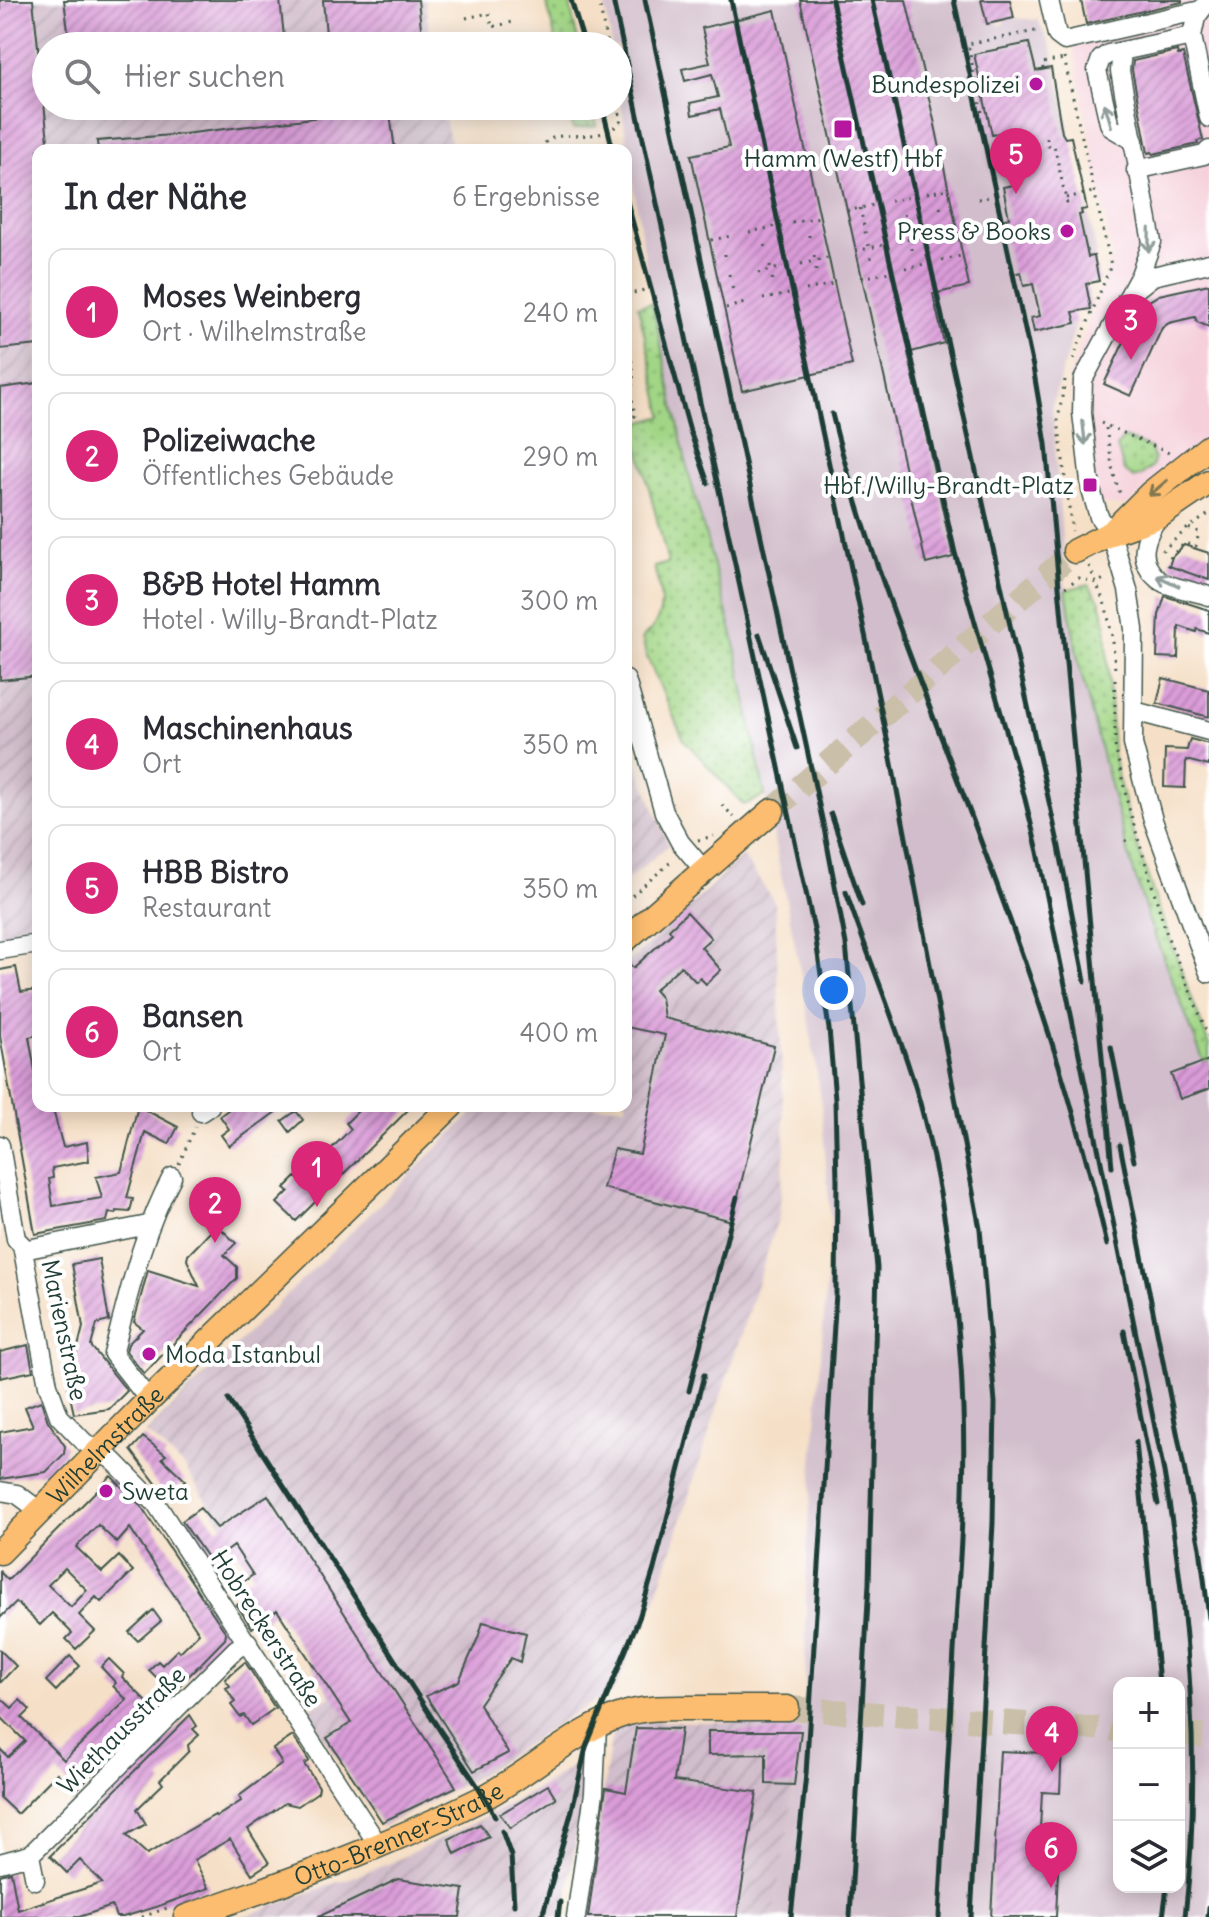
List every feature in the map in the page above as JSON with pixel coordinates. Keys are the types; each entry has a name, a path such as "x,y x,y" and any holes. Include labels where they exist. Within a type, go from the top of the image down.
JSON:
{"main road":[{"path":"1111,533 1151,493 1209,447"},
{"path":"1073,542 1159,516 1209,482"},
{"path":"632,934 772,811"},
{"name":"Wilhelmstraße","path":"0,1552 98,1450 445,1112"},
{"name":"Otto-Brenner-Straße","path":"186,1917 262,1892 379,1846 485,1797 597,1726 627,1714 653,1709 787,1708"}],"street":[{"path":"1049,0 1058,34 1071,41 1205,5"},
{"path":"1205,5 1192,36 1209,118"},
{"path":"1192,36 1122,51 1120,71 1134,141 1136,170 1152,242 1140,275 1083,380 1082,413 1091,490 1099,517 1111,533 1128,590 1134,629 1133,744 1147,801 1209,973"},
{"path":"1136,170 1204,155 1209,150"},
{"path":"1122,304 1153,276 1209,263"},
{"path":"1159,516 1147,533 1143,548 1145,561 1160,581 1209,596"},
{"path":"632,701 664,812 680,842 703,869"},
{"path":"1134,711 1209,731"},
{"path":"0,950 32,945"},
{"name":"Marienstraße","path":"0,1145 13,1244 48,1385 59,1416 69,1429 98,1450"},
{"path":"149,1400 113,1354 148,1225 172,1177"},
{"name":"Marienstraße","path":"13,1244 148,1225"},
{"name":"Hobreckerstraße","path":"98,1450 114,1461 157,1505 379,1846"},
{"path":"0,1491 17,1494 40,1511"},
{"name":"Wiethausstraße","path":"30,1855 236,1649 248,1642"},
{"path":"576,1917 594,1793 597,1726"},
{"path":"0,1863 30,1855 35,1880"}],"path":[{"path":"599,0 605,32"},
{"path":"466,18 489,13 492,27 513,22"},
{"path":"982,112 968,44 1035,30 1058,34 1111,265 1071,365"},
{"path":"1043,69 1042,63 1064,59"},
{"path":"545,144 549,139 565,135 596,136 614,131 621,120"},
{"path":"1047,138 1048,146 1054,145 1067,204"},
{"path":"927,193 947,189"},
{"path":"937,191 938,197"},
{"path":"1066,198 1095,192"},
{"path":"978,199 993,196"},
{"path":"890,201 911,197"},
{"path":"901,199 902,205"},
{"path":"847,211 874,205"},
{"path":"860,208 866,236"},
{"path":"792,223 819,217"},
{"path":"805,220 807,226"},
{"path":"749,232 774,227"},
{"path":"936,232 955,228"},
{"path":"762,229 763,236"},
{"path":"711,240 731,236"},
{"path":"899,242 920,237"},
{"path":"721,238 723,245"},
{"path":"856,251 883,245"},
{"path":"950,252 951,258"},
{"path":"942,260 961,256"},
{"path":"801,264 828,258"},
{"path":"914,260 916,266"},
{"path":"905,268 925,264"},
{"path":"758,273 783,267"},
{"path":"873,269 875,275"},
{"path":"862,278 889,272"},
{"path":"818,281 820,287"},
{"path":"806,290 833,284"},
{"path":"632,293 644,290"},
{"path":"775,290 776,297"},
{"path":"763,299 789,294"},
{"path":"735,299 736,306"},
{"path":"726,308 745,303"},
{"path":"1065,378 1058,420 1073,542"},
{"path":"1082,413 1189,462"},
{"path":"1106,426 1113,472 1122,498"},
{"path":"1145,561 1209,514"},
{"path":"1166,548 1164,564 1168,566 1171,556 1185,543 1196,546 1199,532 1188,528"},
{"path":"1065,587 1079,578 1096,583 1122,570"},
{"path":"1125,840 1130,843"},
{"path":"172,1177 204,1112"}],"shaded area":[{"path":"0,0 425,0 429,32 32,32 32,120 445,120 451,144 32,144 32,933 0,936"},
{"path":"604,0 981,0 987,24 1004,24 1004,20 1014,18 1038,20 1052,49 1097,254 1094,257 1099,281 1086,284 1091,309 1073,313 1076,323 1052,406 1066,590 1074,643 1125,843 1149,921 1209,1075 1209,1917 773,1917 791,1816 805,1690 807,1546 831,1221 820,1093 802,980 734,639 688,471 652,303 632,174 632,144 627,144 624,120 632,120 632,32 610,32"},
{"path":"1183,0 1209,0 1209,442 1125,506 1101,504 1081,479 1069,377 1112,256 1072,39 1170,18"},
{"path":"632,753 669,845 632,876"},
{"path":"743,856 775,903 785,1148 779,1216 655,1601 614,1691 473,1779 382,1827 306,1711 331,1696 185,1467 146,1433 474,1112 632,1112 632,959"},
{"path":"642,1721 800,1723 791,1816 773,1917 584,1917 612,1734 625,1724"},
{"path":"587,1757 565,1917 242,1917 388,1864 478,1821"}],"green space":[{"path":"546,0 569,0 576,32 554,32"},
{"path":"571,120 596,120 597,126 573,129"},
{"path":"652,303 688,471 734,639 765,796 744,805 684,740 646,655 642,638 656,623 661,606 654,567 668,563 633,425 663,416 638,306"},
{"path":"1124,438 1151,448 1152,467 1140,476 1133,478 1124,470 1117,446"},
{"path":"1088,584 1100,601 1106,625 1113,753 1118,778 1131,828 1209,1045 1209,1075 1148,918 1125,843 1079,665 1066,590"}],"building":[{"path":"0,0 33,0 36,32 32,32 32,120 46,120 48,144 32,144 32,346 0,349"},
{"path":"64,0 280,0 283,32 68,32"},
{"path":"323,0 418,0 421,32 326,32"},
{"path":"800,0 906,0 934,120 969,286 933,294 944,343 908,353 953,557 926,564"},
{"path":"981,0 1010,0 1014,18 987,24"},
{"path":"1081,0 1182,0 1182,2 1086,24"},
{"path":"775,10 852,365 742,391 691,155 729,147 720,109 692,115 690,103 718,97 712,74 685,81 682,69 710,63 702,28"},
{"path":"1029,43 1036,71 1051,68 1062,133 1065,138 1071,137 1087,209 1081,210 1082,214 1079,215 1088,257 1094,256 1099,281 1086,284 1091,309 1073,312 1076,323 1034,332 1031,318 1040,316 1033,284 1024,286 1021,272 1013,274 1001,220 1009,218 1003,187 1022,183 1011,130 992,135 974,54"},
{"path":"1177,51 1178,55 1183,54 1203,140 1197,141 1198,144 1148,153 1132,70 1133,61"},
{"path":"297,120 391,120 394,144 97,144 97,141"},
{"path":"1209,284 1209,327 1197,322 1195,317 1169,323 1162,328 1131,396 1104,384 1141,306 1159,295"},
{"path":"32,384 32,677 0,680 0,388"},
{"path":"1184,545 1209,553 1209,580 1169,566 1172,557"},
{"path":"1165,596 1209,610 1209,633 1179,626 1178,658 1157,657 1159,615"},
{"path":"1163,678 1209,690 1209,717 1157,703"},
{"path":"1190,739 1209,744 1209,766 1186,760 1185,788 1164,787 1165,749 1187,750"},
{"path":"687,912 711,938 701,947 721,970 706,984 700,978 696,982 681,966 654,990 661,998 664,1018 774,1046 732,1221 603,1188 614,1149 640,1154 665,1035 632,1028 632,967 672,933 669,929"},
{"path":"16,967 21,992 32,991 32,1036 29,1037 32,1112 54,1112 63,1147 87,1142 89,1161 52,1168 53,1178 49,1179 53,1206 102,1198 96,1177 121,1172 136,1112 149,1112 178,1127 169,1144 145,1132 127,1198 133,1199 130,1212 117,1211 116,1214 109,1213 107,1221 35,1234 0,1036 0,970"},
{"path":"1209,1060 1209,1089 1180,1099 1171,1074"},
{"path":"225,1112 276,1112 229,1146 221,1135 229,1129 220,1116"},
{"path":"295,1112 303,1120 290,1132 282,1121"},
{"path":"357,1112 406,1112 296,1221 277,1203 289,1191 285,1188 296,1177 300,1180 351,1129 346,1123"},
{"path":"217,1225 236,1243 224,1255 237,1267 237,1278 144,1374 126,1351 128,1344 143,1329 134,1322 148,1270 199,1286 187,1260 188,1255"},
{"path":"99,1259 109,1321 97,1324 91,1346 127,1391 109,1409 74,1414 68,1387 83,1327 72,1264"},
{"path":"28,1345 33,1371 0,1378 0,1352"},
{"path":"41,1401 48,1421 65,1446 64,1454 46,1472 0,1479 0,1432 33,1426 25,1407"},
{"path":"143,1437 166,1455 162,1458 185,1480 167,1498 131,1450"},
{"path":"111,1476 141,1506 226,1633 225,1639 172,1693 149,1670 158,1661 162,1665 178,1649 180,1652 199,1633 130,1528 117,1543 98,1525 76,1547 102,1572 119,1556 133,1571 101,1602 96,1597 79,1615 95,1631 76,1649 66,1639 72,1633 52,1613 40,1625 16,1602 0,1618 0,1572 8,1580","holes":["65,1568 87,1590 71,1607 48,1585"]},
{"path":"268,1495 456,1787 382,1822 327,1738 351,1723 277,1610 252,1628 237,1605 250,1597 240,1584 253,1575 234,1546 211,1563 182,1521 200,1508 217,1528"},
{"path":"153,1610 161,1621 138,1641 129,1632"},
{"path":"483,1622 526,1633 520,1662 511,1658 479,1704 508,1753 474,1771 426,1696 459,1681"},
{"path":"0,1650 16,1666 0,1683"},
{"path":"70,1656 80,1666 56,1691 46,1681"},
{"path":"109,1659 124,1674 122,1677 155,1710 75,1791 57,1773 17,1814 0,1798 0,1749 8,1757 25,1741 0,1716 0,1697 12,1708 20,1700 30,1710 22,1718 64,1760 127,1700 101,1667"},
{"path":"245,1662 275,1708 251,1725 231,1705 235,1702 226,1688 230,1686 225,1679"},
{"path":"190,1715 197,1726 193,1729 199,1735 188,1745 189,1751 160,1780 163,1784 137,1809 146,1824 126,1835 147,1854 216,1817 241,1801 239,1796 282,1764 273,1749 293,1736 309,1761 304,1764 319,1787 318,1792 298,1806 285,1803 248,1829 269,1863 252,1874 230,1839 194,1860 209,1888 156,1907 123,1917 116,1917 112,1906 79,1917 0,1917 0,1875 11,1872 18,1910 102,1883 80,1860 67,1873 50,1856"},
{"path":"636,1728 681,1729 674,1781 757,1792 737,1917 588,1917 606,1788 626,1792"},
{"path":"708,1731 801,1731 794,1785 766,1784 766,1754 708,1755"},
{"path":"1044,1743 1062,1743 1060,1793 1042,1792 1039,1846 1059,1847 1056,1917 991,1917 1000,1751 1044,1753"},
{"path":"548,1785 556,1798 510,1828 500,1814"},
{"path":"480,1824 489,1837 455,1854 449,1839"},
{"path":"398,1879 464,1889 460,1917 318,1917"}],"tunnel":[{"path":"772,811 1075,551"},
{"path":"787,1708 1113,1730"},
{"path":"1185,1734 1209,1736"}],"railway":[{"path":"571,0 581,32"},
{"path":"613,0 620,32"},
{"path":"645,0 824,828 846,944 877,1268 869,1583 850,1917"},
{"path":"731,0 889,748 980,1229 995,1403 993,1523 971,1917"},
{"path":"832,0 955,553 1038,852 1164,1472 1180,1583 1190,1694 1192,1805 1185,1917"},
{"path":"872,0 1059,847 1085,981"},
{"path":"954,0 1033,367 1046,444 1112,1167"},
{"path":"632,88 815,934 829,1029 835,1099 836,1293 806,1774 791,1917"},
{"path":"606,120 612,144"},
{"path":"632,220 690,431 708,483"},
{"path":"832,414 857,504 887,592 1039,1004 1076,1123 1107,1245"},
{"path":"759,634 797,748"},
{"path":"831,814 862,905"},
{"path":"846,892 920,1103 944,1215 959,1334 964,1439 963,1500 939,1917"},
{"path":"1111,1047 1134,1161"},
{"path":"1120,1145 1200,1548 1209,1618"},
{"path":"689,1391 737,1197"},
{"path":"1124,1331 1158,1504"},
{"path":"542,1917 586,1747 639,1618 654,1569 704,1375"},
{"path":"228,1399 495,1817"},
{"path":"1136,1442 1158,1677"},
{"path":"502,1831 511,1856 514,1905"},
{"path":"1163,1917 1166,1893"},
{"path":"558,1917 560,1902"},
{"path":"1208,1917 1209,1907"}],"place":[{"name":"Bundespolizei","path":"1036,84"},
{"name":"Hamm (Westf) Hbf","path":"843,129"},
{"name":"HBB Bistro","path":"1016,194"},
{"name":"Press & Books","path":"1067,231"},
{"name":"B&B Hotel Hamm","path":"1131,360"},
{"name":"Hbf./Willy-Brandt-Platz","path":"1090,485"},
{"name":"Moses Weinberg","path":"317,1207"},
{"name":"Polizeiwache","path":"215,1243"},
{"name":"Moda Istanbul","path":"149,1354"},
{"name":"Sweta","path":"106,1491"},
{"name":"Maschinenhaus","path":"1052,1772"},
{"name":"Bansen","path":"1051,1888"}]}
